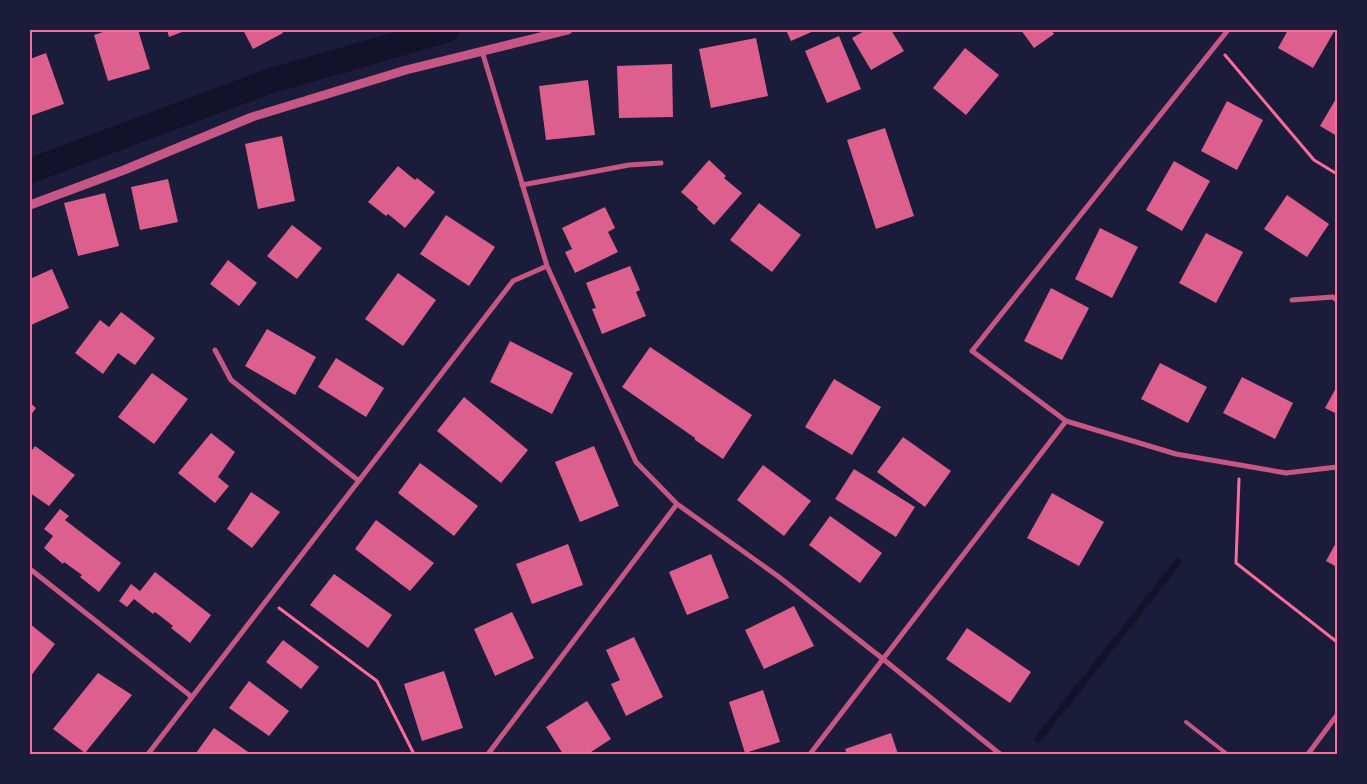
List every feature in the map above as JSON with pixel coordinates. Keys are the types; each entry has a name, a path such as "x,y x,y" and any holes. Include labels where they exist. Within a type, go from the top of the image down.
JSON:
{"street":[{"path":"30,205 124,170 252,117 406,70 568,30"},
{"path":"1228,30 972,351 1066,421 1176,454 1286,473 1337,467"},
{"path":"482,51 547,266 636,462 677,504 778,577 1000,754"},
{"path":"522,185 629,165 661,163"},
{"path":"148,754 513,280 547,266"},
{"path":"1292,300 1333,298 1337,300"},
{"path":"215,350 231,380 359,481"},
{"path":"810,754 1066,421"},
{"path":"488,754 677,504"},
{"path":"30,569 192,697"},
{"path":"1308,754 1337,715"}],"lane":[{"path":"1186,722 1227,754"}],"path":[{"path":"1217,46 1314,160 1337,174"},
{"path":"1240,465 1236,563 1337,642"},
{"path":"268,600 377,681 414,754"}],"building":[{"path":"109,30 138,30 150,69 108,81 94,35"},
{"path":"167,30 187,30 169,37"},
{"path":"243,30 282,30 283,33 253,49"},
{"path":"786,30 816,30 791,41"},
{"path":"866,30 891,30 904,51 871,70 852,38"},
{"path":"1021,30 1051,30 1054,34 1034,48"},
{"path":"1288,30 1335,30 1313,68 1278,48"},
{"path":"839,36 861,89 827,103 805,51"},
{"path":"756,38 768,96 711,108 699,49"},
{"path":"965,48 999,75 966,115 933,88"},
{"path":"46,53 64,104 30,116 30,59"},
{"path":"672,64 673,117 619,118 617,66"},
{"path":"588,80 595,135 546,140 539,86"},
{"path":"1337,97 1337,136 1320,126"},
{"path":"1227,101 1263,120 1237,170 1201,151"},
{"path":"885,128 914,216 876,229 847,140"},
{"path":"282,136 295,201 258,209 245,144"},
{"path":"709,160 726,176 724,178 742,193 714,225 681,192"},
{"path":"1174,161 1210,181 1182,231 1146,210"},
{"path":"398,166 415,180 417,178 435,192 405,228 388,214 386,216 368,202"},
{"path":"168,179 178,222 140,230 131,187"},
{"path":"105,193 119,246 78,256 64,203"},
{"path":"1287,195 1329,224 1307,257 1264,229"},
{"path":"759,203 801,235 772,272 730,240"},
{"path":"605,207 615,228 608,232 618,252 575,273 565,252 572,249 562,228"},
{"path":"446,215 495,247 469,286 420,254"},
{"path":"292,225 322,248 297,279 267,256"},
{"path":"1100,228 1138,247 1112,298 1075,279"},
{"path":"1206,233 1243,252 1216,303 1179,283"},
{"path":"228,260 257,283 239,306 210,284"},
{"path":"630,266 640,290 636,292 646,316 602,334 592,309 596,308 586,283"},
{"path":"52,269 69,308 31,325 30,279"},
{"path":"398,273 436,300 403,346 365,319"},
{"path":"1051,288 1089,308 1062,360 1024,341"},
{"path":"121,312 155,338 135,365 118,353 103,374 75,353 100,320 109,327"},
{"path":"267,329 316,357 295,395 245,366"},
{"path":"510,341 573,373 552,414 490,382"},
{"path":"650,347 752,415 723,459 622,387"},
{"path":"336,358 384,388 366,417 318,387"},
{"path":"1160,363 1207,387 1188,423 1141,399"},
{"path":"152,373 188,399 154,444 118,417"},
{"path":"1242,377 1293,403 1275,439 1223,413"},
{"path":"834,379 881,407 852,455 805,427"},
{"path":"1337,386 1337,414 1325,408"},
{"path":"464,397 528,450 501,483 437,431"},
{"path":"30,403 36,408 30,416"},
{"path":"211,433 235,452 218,477 229,486 215,503 178,473"},
{"path":"903,437 951,471 925,507 877,472"},
{"path":"35,446 75,475 49,506 30,493 30,453"},
{"path":"594,446 619,506 580,522 555,462"},
{"path":"420,463 478,506 454,536 398,493"},
{"path":"763,465 811,501 784,536 737,500"},
{"path":"854,469 915,507 896,537 835,499"},
{"path":"251,492 280,512 252,548 227,529"},
{"path":"1052,493 1104,522 1079,566 1027,538"},
{"path":"60,509 69,516 65,520 121,563 99,592 80,577 82,575 64,562 63,564 44,548 53,536 44,529"},
{"path":"830,516 882,553 860,583 809,545"},
{"path":"376,520 434,563 410,591 355,549"},
{"path":"1337,541 1337,567 1326,561"},
{"path":"568,544 583,585 532,604 516,564"},
{"path":"711,554 729,598 687,615 669,572"},
{"path":"155,572 211,615 190,643 171,628 173,626 163,618 155,612 153,614 134,599 127,607 119,601 131,584 140,591"},
{"path":"334,574 392,615 368,648 310,605"},
{"path":"794,606 814,646 764,669 745,630"},
{"path":"512,612 534,658 495,676 474,629"},
{"path":"30,624 55,644 30,677"},
{"path":"967,628 1031,672 1010,703 946,659"},
{"path":"634,637 663,697 626,716 611,684 620,680 606,650"},
{"path":"283,640 319,667 301,689 266,662"},
{"path":"444,671 463,728 422,741 404,684"},
{"path":"98,673 132,695 85,753 53,729"},
{"path":"249,681 289,711 269,736 229,708"},
{"path":"763,690 780,742 745,753 729,702"},
{"path":"587,701 611,739 588,754 563,754 546,727"},
{"path":"214,728 251,754 196,753"},
{"path":"891,733 898,754 847,754 845,749"}],"waterway":[{"path":"30,171 270,81 447,30"},
{"path":"1038,739 1178,562"}]}
